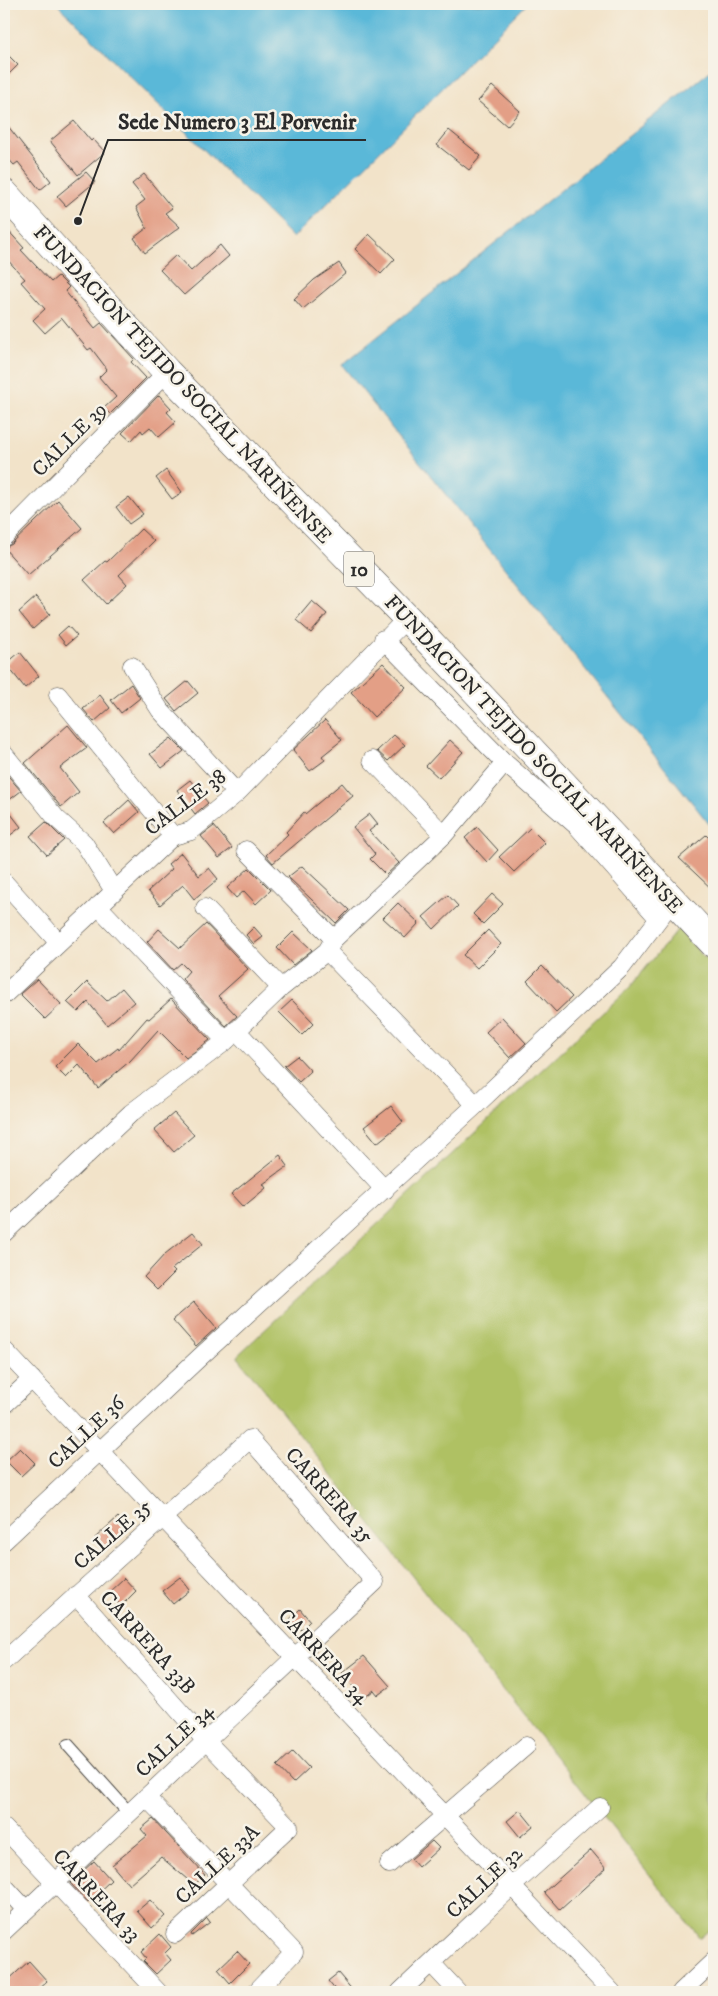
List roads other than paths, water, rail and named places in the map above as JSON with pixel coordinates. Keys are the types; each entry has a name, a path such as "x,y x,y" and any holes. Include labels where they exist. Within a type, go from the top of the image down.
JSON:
{"main road":[{"name":"FUNDACION TEJIDO SOCIAL NARIÑENSE","path":"4,193 167,372 406,618 665,909 714,944"}],"street":[{"name":"CALLE 39","path":"4,536 167,372"},
{"name":"CALLE 38","path":"4,994 173,836 190,832 237,793 383,639 406,618"},
{"path":"383,639 505,763 577,826 665,909"},
{"path":"132,666 160,710 237,793"},
{"path":"58,695 173,836"},
{"path":"4,754 56,818 84,843 114,891"},
{"path":"372,760 444,835"},
{"path":"4,1233 131,1113 231,1035 330,945 444,835 505,763"},
{"path":"246,850 476,1105"},
{"path":"4,882 59,943"},
{"path":"98,906 231,1035 385,1190"},
{"path":"205,908 281,988"},
{"name":"CALLE 36","path":"4,1540 200,1357 385,1190 622,967 665,909"},
{"name":"CARRERA 34","path":"4,1350 612,1992"},
{"path":"4,1405 32,1379"},
{"name":"CALLE 35","path":"4,1660 164,1519 250,1440"},
{"name":"CARRERA 35","path":"250,1440 375,1582"},
{"name":"CALLE 34","path":"4,1931 375,1582"},
{"name":"CARRERA 33B","path":"76,1595 206,1741 289,1827"},
{"path":"68,1745 129,1813"},
{"path":"389,1864 526,1746"},
{"path":"146,1797 294,1952 256,1992"},
{"name":"CALLE 32","path":"400,1992 511,1887 600,1807"},
{"name":"CALLE 33A","path":"175,1934 289,1827"},
{"name":"CARRERA 33","path":"4,1828 158,1992"},
{"path":"4,1886 26,1910"},
{"path":"431,1962 458,1992"},
{"path":"682,1992 714,1962"}],"water":[{"path":"57,4 527,4 293,238"},
{"path":"714,68 714,830 342,365"}],"place":[{"name":"Sede Numero 3 El Porvenir","path":"78,221"}]}
